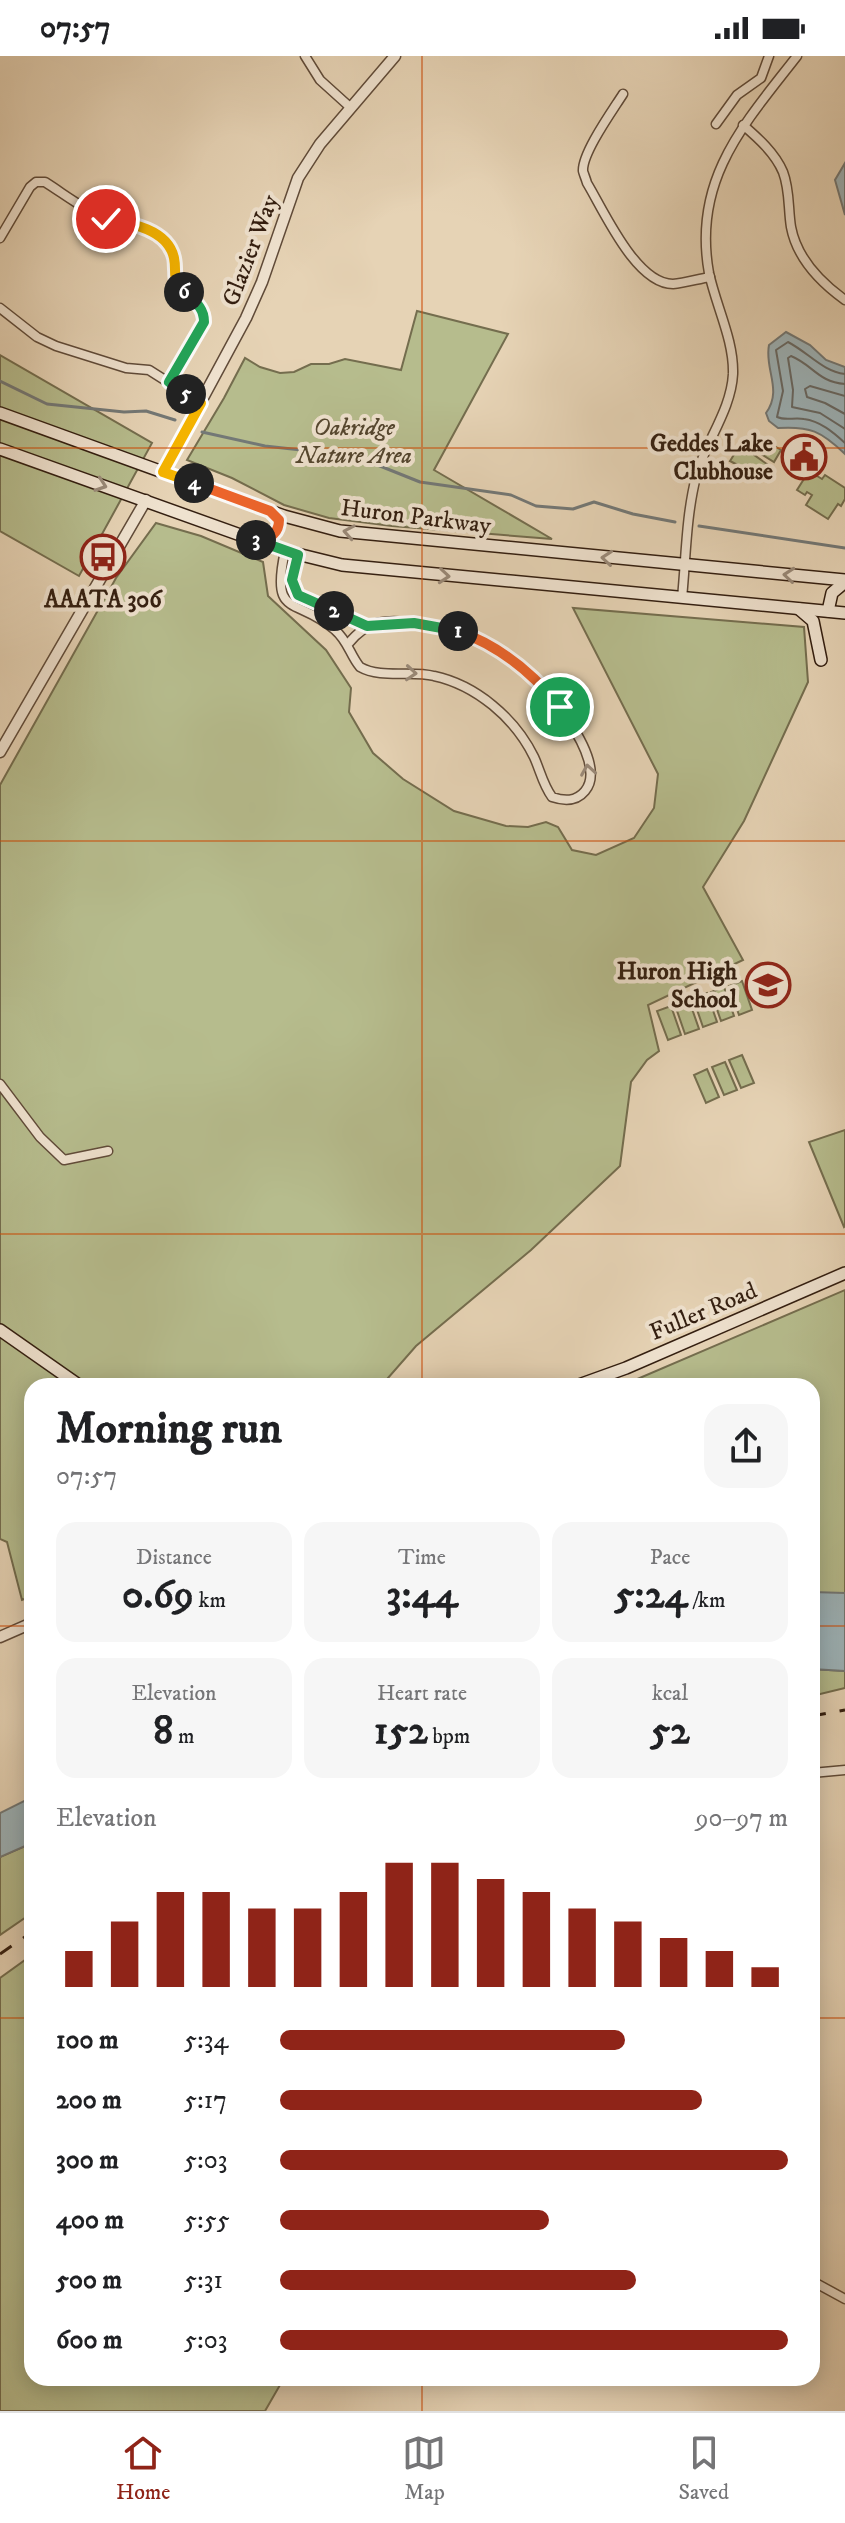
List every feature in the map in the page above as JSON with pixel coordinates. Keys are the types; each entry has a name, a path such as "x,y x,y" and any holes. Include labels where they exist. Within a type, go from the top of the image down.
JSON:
{"main road":[{"name":"Huron Parkway","path":"0,415 270,511 310,524 365,535 845,581"},
{"path":"0,449 285,551 366,569 845,613"},
{"path":"254,540 271,537 277,530 279,520 270,511"},
{"path":"828,611 832,593 845,581"},
{"path":"798,609 813,621 821,660"},
{"name":"Fuller Road","path":"597,1378 845,1273"},
{"path":"0,1330 69,1378"}],"street":[{"path":"305,56 320,80 351,108"},
{"name":"Glazier Way","path":"163,472 262,282 298,178 308,160 395,56"},
{"path":"716,124 737,95 761,78 769,56"},
{"path":"682,598 696,477 729,399 733,374 731,351 710,277 706,236 711,191 728,150 743,125 794,59 784,56"},
{"path":"623,94 586,160 583,171 587,183 631,256 648,275 673,284 710,277"},
{"path":"743,125 772,153 782,170 798,250 812,272 845,300"},
{"path":"0,238 36,182 45,182 106,219 130,223 154,232 166,243 174,258 173,274 177,286 201,307 204,315 204,322 169,382"},
{"path":"0,308 37,337 56,346 126,368 149,370 201,403"},
{"path":"0,752 146,500"},
{"path":"285,551 280,579 284,598 295,608 333,628 348,644 355,661 367,671 435,676 479,695 501,713 522,737 552,797 569,800 579,797 586,790 590,783 589,765 574,729 547,691 514,660 471,636 439,626 387,622 367,626 348,644"},
{"path":"298,555 292,580 298,595 367,626"},
{"path":"0,1084 40,1137 64,1160 108,1151"},
{"path":"0,1637 24,1626"},
{"path":"820,1772 845,1770"},
{"path":"820,2285 845,2299"}],"green space":[{"name":"Oakridge Nature Area","path":"417,311 508,334 434,470 552,539 329,518 284,505 232,478 187,460 245,358 280,373 345,359 401,370"},
{"path":"0,355 152,443 79,576 0,531"},
{"path":"755,434 781,450 774,462 748,446"},
{"path":"740,445 771,467 764,479 730,461"},
{"path":"809,471 822,479 825,475 845,488 845,499 828,519 806,505 812,495 797,490"},
{"path":"156,523 201,536 263,562 268,596 326,650 351,688 349,712 373,753 403,779 454,811 506,826 528,827 546,822 558,827 572,850 596,855 634,838 654,808 658,774 573,608 804,627 808,682 744,821 703,887 743,960 648,1005 659,1051 647,1060 631,1082 620,1166 531,1250 416,1346 388,1378 24,1378 22,1600 7,1542 0,1539 0,785 116,578"},
{"path":"742,981 752,1010 739,1015 729,986"},
{"path":"724,987 734,1016 721,1021 711,992"},
{"path":"707,993 717,1022 703,1027 693,998"},
{"path":"689,1000 699,1029 685,1034 675,1005"},
{"path":"671,1006 681,1035 668,1040 657,1011"},
{"path":"742,1055 754,1083 741,1088 729,1060"},
{"path":"725,1062 737,1090 724,1095 712,1067"},
{"path":"707,1069 719,1097 706,1103 694,1075"},
{"path":"845,1130 845,1226 844,1227 809,1142"},
{"path":"845,1290 845,1594 820,1593 820,1378 640,1378"},
{"path":"820,1669 845,1671 845,1688 820,1694"},
{"path":"24,1846 24,1918 0,1935 0,1857"},
{"path":"24,1961 24,2386 279,2386 265,2411 0,2411 0,1978"}],"water":[{"path":"845,163 845,215 835,180"},
{"path":"786,332 810,345 826,360 845,367 845,454 814,432 778,428 769,421 766,413 773,388 769,345"},
{"path":"820,1592 845,1593 845,1671 820,1669"},
{"path":"24,1801 24,1846 0,1857 0,1813"}],"waterway":[{"path":"0,381 47,404 124,412 146,411 175,420"},
{"path":"202,432 265,446 328,453 370,462 420,482 511,495 536,506 573,509 594,502 675,522"},
{"path":"699,526 845,548"}],"railway":[{"path":"820,1715 845,1710"},
{"path":"0,1954 24,1938"}],"place":[{"name":"Geddes Lake Clubhouse","path":"804,457"},
{"name":"AAATA 306","path":"103,557"},
{"name":"Huron High School","path":"768,985"}],"route":[{"path":"106,219 130,223 154,232 166,243 174,258 173,274 177,286 201,307 204,315 204,322 169,382 201,403 163,472 270,511 279,520 275,534 254,540 298,555 292,580 298,595 367,626 387,622 414,623 439,626 471,636 514,660 560,707"}]}
